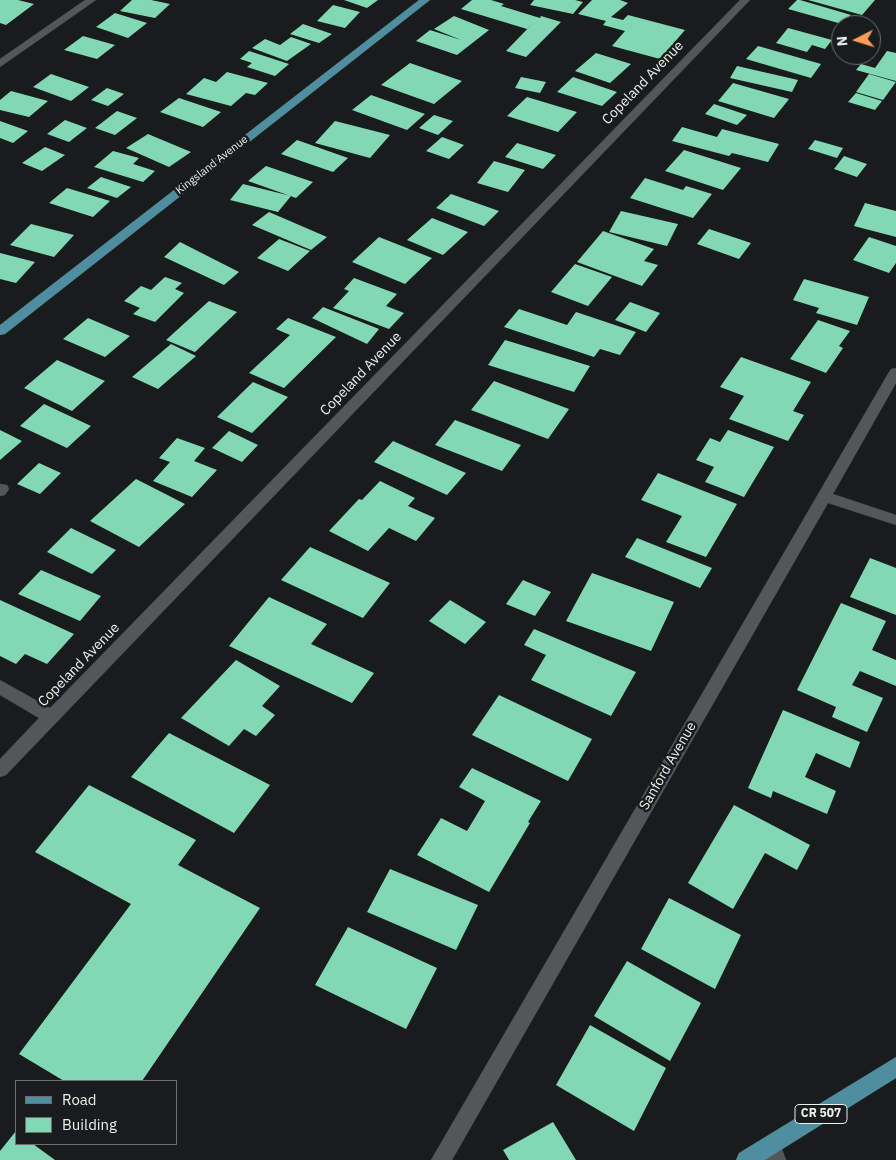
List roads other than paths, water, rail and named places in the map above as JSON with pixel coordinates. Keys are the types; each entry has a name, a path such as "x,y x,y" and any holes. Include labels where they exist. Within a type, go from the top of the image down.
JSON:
{"main road":[{"name":"Kingsland Avenue","path":"0,331 425,0"},
{"name":"CR 507","path":"746,1160 773,1152 896,1067"}],"street":[{"path":"0,64 91,0"},
{"name":"Copeland Avenue","path":"0,770 745,0"},
{"name":"Sanford Avenue","path":"441,1160 896,372"},
{"path":"824,496 896,520"},
{"path":"0,687 51,717"}]}
